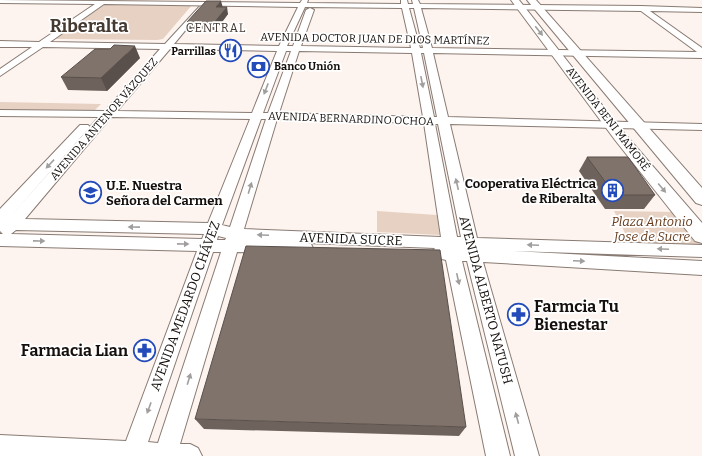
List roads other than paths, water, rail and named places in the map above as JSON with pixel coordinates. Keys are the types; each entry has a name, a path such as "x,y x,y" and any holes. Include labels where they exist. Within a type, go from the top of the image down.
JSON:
{"street":[{"path":"118,0 203,2"},
{"path":"630,0 644,6 701,50"},
{"path":"0,1 702,6"},
{"path":"0,64 38,42 98,1"},
{"name":"AVENIDA ANTENOR VÁZQUEZ","path":"0,239 4,222 203,2"},
{"name":"AVENIDA MEDARDO CHÁVEZ","path":"132,455 212,229 257,113 290,46 308,2"},
{"name":"AVENIDA ALBERTO NATUSH","path":"410,3 422,49 435,117 451,248 498,456"},
{"name":"AVENIDA BENI MAMORÉ","path":"526,4 555,51 607,121 702,236"},
{"name":"AVENIDA BENI MAMORÉ","path":"526,4 575,51 702,199"},
{"path":"644,6 702,10"},
{"name":"AVENIDA DOCTOR JUAN DE DIOS MARTÍNEZ","path":"0,40 38,42 555,51 701,50"},
{"path":"0,73 38,42"},
{"name":"AVENIDA DOCTOR JUAN DE DIOS MARTÍNEZ","path":"0,44 38,42"},
{"name":"AVENIDA MEDARDO CHÁVEZ","path":"165,456 273,113 290,46"},
{"name":"AVENIDA BERNARDINO OCHOA","path":"0,104 106,110 607,121 702,127"},
{"name":"AVENIDA BERNARDINO OCHOA","path":"0,113 106,110"},
{"name":"AVENIDA ALBERTO NATUSH","path":"435,117 528,456"},
{"name":"AVENIDA BERNARDINO OCHOA","path":"635,122 702,119"},
{"name":"AVENIDA SUCRE","path":"4,222 212,229 233,239"},
{"name":"AVENIDA SUCRE","path":"0,239 207,245 233,239 451,248 702,268"},
{"name":"AVENIDA SUCRE","path":"472,249 702,251"},
{"path":"0,446 132,455 190,456"}],"place":[{"name":"Parrillas","path":"231,51"},
{"name":"Banco Unión","path":"258,66"},
{"name":"Cooperativa Eléctrica de Riberalta","path":"612,190"},
{"name":"U.E. Nuestra Señora del Carmen","path":"90,192"},
{"name":"Farmcia Tu Bienestar","path":"518,315"},
{"name":"Farmacia Lian","path":"144,350"}],"district":[{"name":"Riberalta","path":"89,26"},
{"name":"CENTRAL","path":"216,28"}],"park label":[{"name":"Plaza Antonio Jose de Sucre","path":"652,228"}]}
